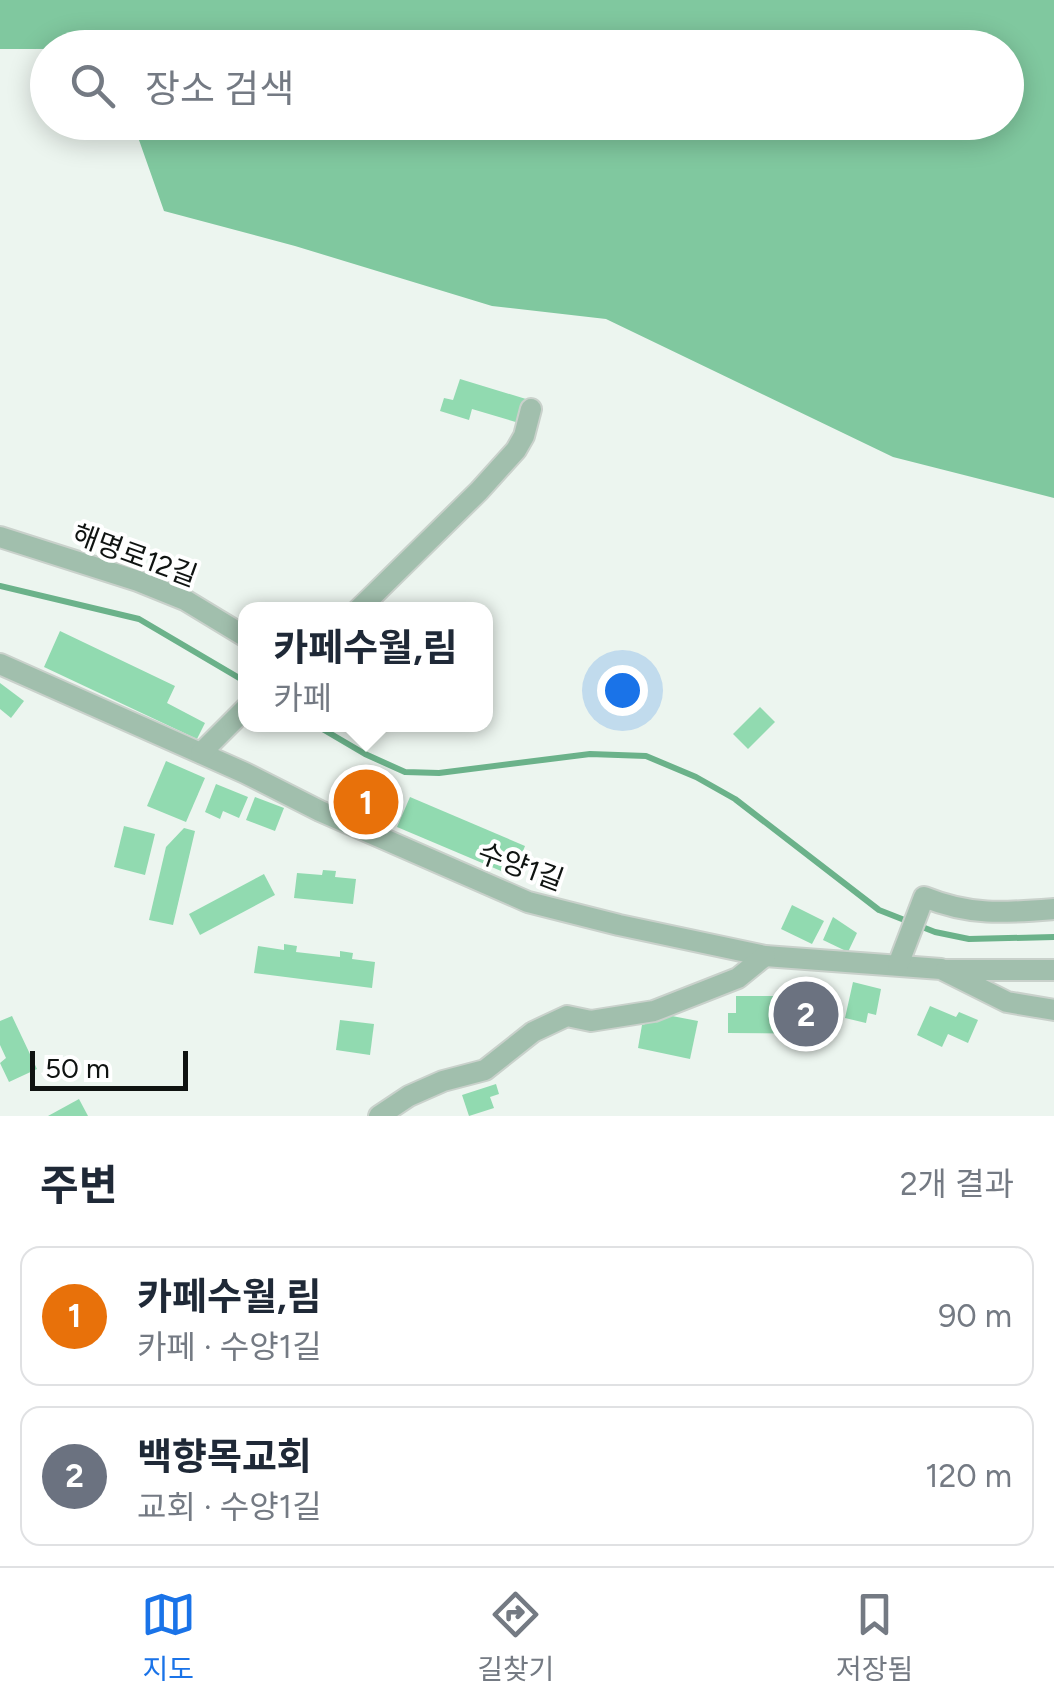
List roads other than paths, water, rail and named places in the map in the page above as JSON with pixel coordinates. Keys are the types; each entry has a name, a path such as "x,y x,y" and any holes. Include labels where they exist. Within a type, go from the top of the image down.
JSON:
{"street":[{"path":"366,602 480,491 516,450 532,409"},
{"name":"해명로12길","path":"0,537 169,594 238,633"},
{"name":"수양1길","path":"0,664 528,902 619,926 765,956 901,957 941,970 1007,1002 1054,1010"},
{"path":"200,753 238,715"},
{"path":"901,957 924,897 982,914 1054,909"},
{"path":"378,1116 408,1096 485,1070 533,1032 567,1016 591,1020 654,1011 738,978 765,956"},
{"path":"941,970 1054,970"}],"waterway":[{"path":"0,586 139,619 238,677"},
{"path":"328,732 405,772 439,773 590,754 646,756 735,799 879,910 935,932 969,939 1054,937"}],"place":[{"name":"카페수월,림","path":"366,802"},
{"name":"백향목교회","path":"806,1014"}]}
